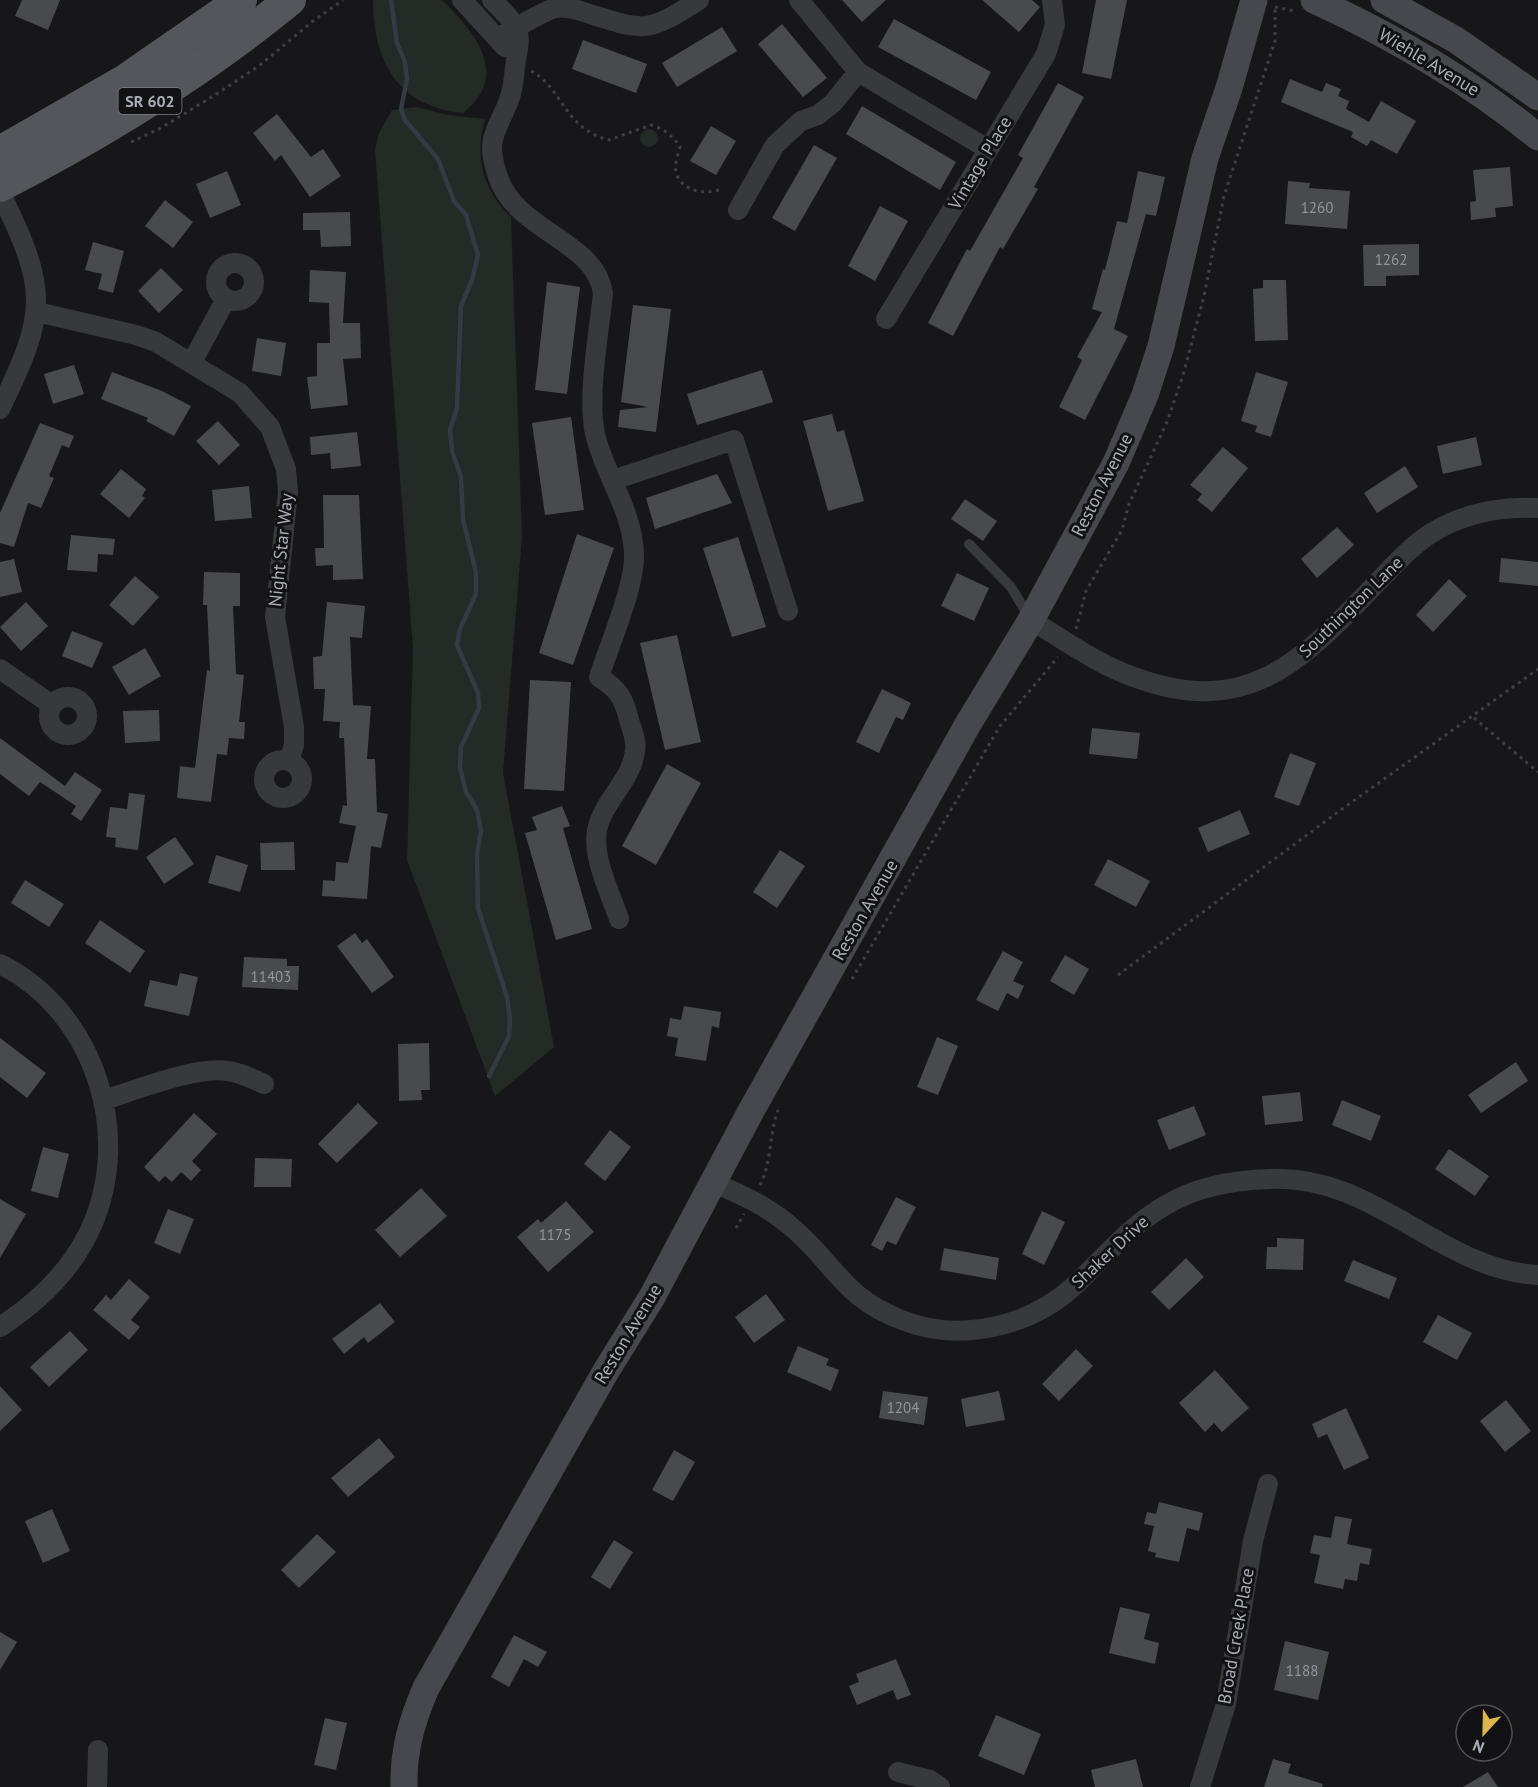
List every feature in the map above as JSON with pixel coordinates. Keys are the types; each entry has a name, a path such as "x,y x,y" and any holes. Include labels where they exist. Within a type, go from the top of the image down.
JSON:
{"main road":[{"name":"SR 602","path":"0,152 127,79 241,0"},
{"name":"SR 602","path":"0,186 56,157 134,111 229,47 290,0"}],"street":[{"path":"462,0 497,38 516,63"},
{"path":"492,0 516,29 520,44 515,81 509,101 498,120 492,154 502,190 524,217 591,264 601,279 603,293 592,409 601,455 629,518 635,557 631,579 599,677 615,688 624,699 635,741 635,753 630,766 601,815 596,849 619,919"},
{"path":"497,38 516,29 555,4 636,27 660,23 699,0"},
{"path":"799,0 858,72 988,149"},
{"name":"Vintage Place","path":"886,320 1046,54 1055,26 1052,0"},
{"name":"Reston Avenue","path":"404,1787 406,1745 414,1716 426,1688 606,1371 652,1297 751,1111 968,724 1031,620 1116,463 1145,394 1161,346 1205,158 1229,88 1254,0"},
{"name":"Wiehle Avenue","path":"1314,0 1425,56 1509,113 1538,137"},
{"name":"Wiehle Avenue","path":"1384,0 1456,40 1538,97"},
{"path":"738,210 775,145 801,122 818,115 833,103 858,72"},
{"path":"0,192 26,244 33,268 37,312 21,366 0,409"},
{"path":"192,362 226,299"},
{"name":"Night Star Way","path":"37,312 136,335 192,362 240,393 256,408 270,427 286,468 288,504 275,617 294,727 294,745 289,761"},
{"path":"613,480 734,440 788,612"},
{"name":"Southington Lane","path":"1031,620 1107,665 1135,678 1180,689 1208,692 1252,685 1284,668 1327,634 1409,550 1430,534 1455,520 1493,509 1538,508"},
{"path":"0,669 52,705"},
{"path":"0,964 31,984 69,1022 95,1071 104,1100 108,1126 106,1173 98,1210 88,1235 54,1285 33,1305 0,1327"},
{"path":"104,1100 203,1072 229,1071 264,1084"},
{"name":"Shaker Drive","path":"714,1183 776,1213 797,1231 858,1298 904,1321 940,1329 986,1328 1023,1318 1045,1307 1071,1288 1141,1221 1165,1205 1182,1196 1246,1181 1283,1179 1327,1186 1393,1213 1447,1247 1479,1262 1510,1271 1538,1275"},
{"name":"Broad Creek Place","path":"1200,1787 1226,1704 1253,1541 1268,1484"},
{"path":"97,1787 98,1750"},
{"path":"898,1772 930,1780 940,1787"}],"lane":[{"path":"969,544 1011,587 1031,620"}],"path":[{"path":"516,63 548,83 571,119 592,133 609,140 651,125 656,126 674,137 680,147 675,165 676,175 681,182 689,189 706,192 723,188"},
{"path":"850,982 1000,726 1068,642"},
{"path":"1118,975 1338,812 1474,718 1538,669"},
{"path":"1474,718 1538,772"},
{"path":"736,1228 766,1171 771,1129 778,1109"}],"shaded area":[{"path":"373,0 442,0 466,26 483,54 486,69 485,84 477,99 463,113 440,109 422,101 406,91 394,77 384,61 378,43"},
{"path":"417,107 448,115 485,119 480,146 483,172 494,196 511,217 522,537 503,773 554,1047 495,1096 407,860 413,648 375,150 379,133 392,110"},
{"path":"649,129 655,132 658,138 655,144 649,147 643,144 640,138 643,132"}],"building":[{"path":"22,0 60,0 48,30 15,16"},
{"path":"842,0 886,0 862,22"},
{"path":"982,0 1032,0 1040,7 1019,32"},
{"path":"1096,0 1127,0 1111,79 1082,73"},
{"path":"894,19 991,72 976,100 878,47"},
{"path":"782,24 827,78 803,97 758,44"},
{"path":"722,27 737,51 677,87 662,63"},
{"path":"583,40 647,64 636,93 572,69"},
{"path":"1290,79 1322,92 1326,83 1341,89 1338,96 1349,101 1346,109 1369,122 1381,101 1416,121 1397,154 1371,140 1367,146 1351,137 1353,132 1281,102"},
{"path":"1058,83 1084,97 1034,187 1038,189 1003,249 1000,247 953,336 928,323 967,249 970,251 1023,158 1018,155"},
{"path":"862,106 956,162 940,190 846,134"},
{"path":"277,114 311,157 323,149 341,176 310,197 281,155 275,161 253,133"},
{"path":"711,126 736,141 716,175 690,161"},
{"path":"814,145 837,158 795,231 772,218"},
{"path":"1510,167 1513,206 1495,208 1496,217 1471,220 1470,202 1476,201 1473,170"},
{"path":"227,171 241,205 210,218 196,184"},
{"path":"1138,171 1165,177 1156,216 1146,214 1114,329 1128,336 1085,420 1059,407 1082,360 1077,357 1102,312 1092,309 1103,269 1105,270 1117,221 1127,223"},
{"path":"1288,181 1310,183 1309,188 1350,191 1347,229 1285,224"},
{"path":"165,200 193,222 173,248 145,226"},
{"path":"880,206 908,221 875,281 848,266"},
{"path":"350,212 351,246 321,247 320,230 303,230 303,213"},
{"path":"93,242 124,251 113,293 98,289 102,274 85,270"},
{"path":"1419,244 1419,275 1386,276 1386,286 1364,286 1363,245"},
{"path":"161,268 183,290 159,313 138,291"},
{"path":"310,270 346,272 343,323 360,323 361,358 343,359 348,405 311,409 307,377 317,376 317,343 330,343 329,303 309,302"},
{"path":"1263,280 1286,280 1288,340 1255,341 1253,289 1263,288"},
{"path":"547,282 580,287 567,394 535,390"},
{"path":"633,305 671,309 656,432 618,427 620,410 648,407 621,402"},
{"path":"257,338 286,343 281,376 252,371"},
{"path":"74,365 84,394 53,404 44,374"},
{"path":"762,370 773,402 697,425 687,394"},
{"path":"112,372 162,391 191,406 174,436 146,421 148,418 101,399"},
{"path":"1256,372 1288,382 1271,437 1255,432 1257,426 1241,421"},
{"path":"832,414 837,432 844,430 864,501 828,511 803,421"},
{"path":"571,417 584,510 545,515 532,423"},
{"path":"218,421 240,445 219,465 196,441"},
{"path":"40,423 74,436 69,448 62,445 49,476 54,478 41,508 28,503 14,547 0,543 0,513"},
{"path":"357,432 361,466 331,469 330,453 311,455 310,437"},
{"path":"1476,437 1482,465 1443,474 1437,446"},
{"path":"1223,447 1248,468 1212,512 1197,500 1202,494 1190,485"},
{"path":"1405,466 1418,487 1377,513 1364,493"},
{"path":"121,469 146,489 142,496 145,498 129,518 100,494"},
{"path":"717,474 732,503 655,529 646,498"},
{"path":"249,486 252,518 215,521 212,490"},
{"path":"323,495 359,495 363,579 333,580 333,565 316,566 315,548 324,548"},
{"path":"965,499 997,521 983,541 951,519"},
{"path":"1337,527 1354,545 1317,578 1301,559"},
{"path":"577,534 614,548 573,665 539,653"},
{"path":"71,535 115,539 113,555 98,554 97,572 67,570"},
{"path":"738,537 766,627 732,637 703,548"},
{"path":"1501,558 1538,562 1538,586 1499,582"},
{"path":"14,559 22,592 0,597 0,562"},
{"path":"204,572 240,573 240,606 233,606 236,674 244,675 239,722 245,722 244,739 229,738 227,755 217,754 211,802 177,798 180,766 195,768 207,670 210,671 207,605 203,605"},
{"path":"957,573 989,588 974,621 941,606"},
{"path":"135,576 159,597 133,626 109,605"},
{"path":"1449,579 1467,596 1433,632 1416,615"},
{"path":"26,602 48,626 21,651 0,627"},
{"path":"327,602 365,606 362,638 350,637 353,705 371,706 367,759 375,759 377,812 388,814 381,848 371,846 367,899 322,896 323,880 335,881 336,862 348,863 356,826 339,823 343,805 347,806 344,738 339,738 340,722 323,721 325,689 314,689 313,657 322,656"},
{"path":"72,631 103,643 92,668 62,656"},
{"path":"677,635 701,742 665,750 640,643"},
{"path":"145,648 161,676 129,695 112,667"},
{"path":"530,680 571,682 564,791 524,789"},
{"path":"882,689 911,703 903,720 896,717 879,753 856,742"},
{"path":"159,710 160,741 125,743 123,711"},
{"path":"1092,728 1140,733 1137,759 1089,754"},
{"path":"0,738 65,786 75,772 102,790 81,821 71,814 76,806 40,782 29,796 0,774"},
{"path":"1290,753 1316,763 1299,806 1274,797"},
{"path":"667,764 701,783 656,865 622,846"},
{"path":"129,793 145,795 138,850 115,847 116,838 106,837 110,807 127,809"},
{"path":"562,806 570,826 563,828 592,929 556,940 525,833 537,830 532,817"},
{"path":"1240,810 1250,834 1208,852 1198,828"},
{"path":"175,837 194,864 164,884 146,857"},
{"path":"294,842 295,870 261,870 260,843"},
{"path":"780,850 805,866 777,908 753,892"},
{"path":"216,855 248,865 240,892 208,883"},
{"path":"1108,859 1150,881 1136,907 1094,885"},
{"path":"25,880 64,904 49,927 11,903"},
{"path":"100,920 145,951 130,973 85,943"},
{"path":"355,933 362,943 367,939 394,977 372,993 337,946"},
{"path":"1003,951 1023,962 1013,981 1024,986 1018,999 1007,993 998,1011 976,1000"},
{"path":"1065,955 1089,969 1074,995 1050,981"},
{"path":"244,957 287,959 287,966 299,966 298,990 242,987"},
{"path":"180,973 198,977 189,1016 144,1006 150,980 177,986"},
{"path":"684,1006 721,1012 719,1028 712,1026 706,1061 675,1056 678,1038 667,1036 670,1018 681,1020"},
{"path":"937,1037 958,1046 938,1095 917,1087"},
{"path":"0,1038 46,1073 27,1098 0,1077"},
{"path":"429,1043 430,1090 421,1090 422,1100 399,1101 398,1044"},
{"path":"1516,1062 1528,1081 1481,1113 1468,1095"},
{"path":"1300,1092 1303,1121 1265,1125 1262,1096"},
{"path":"1342,1100 1381,1116 1371,1141 1332,1125"},
{"path":"358,1103 378,1123 337,1163 318,1144"},
{"path":"1194,1106 1206,1135 1169,1150 1157,1120"},
{"path":"194,1113 217,1134 192,1161 201,1170 191,1181 181,1172 172,1182 165,1176 159,1182 144,1167"},
{"path":"610,1130 631,1147 605,1181 584,1164"},
{"path":"43,1147 69,1154 58,1198 31,1191"},
{"path":"1449,1149 1489,1176 1475,1196 1435,1169"},
{"path":"255,1158 292,1159 291,1187 254,1187"},
{"path":"421,1188 447,1216 400,1257 375,1230"},
{"path":"896,1197 916,1207 896,1245 887,1241 882,1251 871,1245"},
{"path":"0,1199 26,1214 0,1258"},
{"path":"566,1201 594,1232 548,1272 517,1237 538,1219 541,1223"},
{"path":"168,1209 194,1219 180,1254 154,1243"},
{"path":"1042,1211 1065,1222 1044,1265 1022,1254"},
{"path":"1277,1238 1304,1239 1303,1270 1266,1269 1267,1247 1277,1247"},
{"path":"944,1248 999,1258 996,1280 940,1270"},
{"path":"1186,1258 1204,1277 1169,1310 1151,1292"},
{"path":"1353,1260 1397,1278 1389,1299 1344,1281"},
{"path":"129,1279 150,1297 131,1320 140,1327 129,1340 93,1310 106,1295 111,1300"},
{"path":"766,1294 785,1320 754,1343 735,1317"},
{"path":"380,1303 395,1322 368,1343 364,1337 344,1354 332,1339"},
{"path":"1438,1315 1472,1333 1457,1360 1423,1342"},
{"path":"70,1331 88,1350 49,1387 30,1367"},
{"path":"798,1346 829,1359 826,1365 839,1370 831,1391 787,1372"},
{"path":"1076,1349 1093,1366 1059,1401 1042,1384"},
{"path":"1215,1370 1249,1408 1222,1432 1214,1423 1205,1432 1179,1403"},
{"path":"0,1386 22,1410 0,1431"},
{"path":"883,1391 928,1397 924,1425 879,1418"},
{"path":"999,1391 1005,1420 966,1427 961,1399"},
{"path":"1506,1400 1531,1431 1505,1452 1480,1421"},
{"path":"1346,1408 1369,1458 1344,1470 1327,1434 1318,1438 1312,1424"},
{"path":"379,1438 395,1457 348,1497 331,1478"},
{"path":"674,1450 695,1462 673,1501 652,1490"},
{"path":"1159,1502 1203,1513 1199,1531 1187,1528 1179,1562 1155,1557 1156,1553 1148,1551 1154,1526 1144,1524 1147,1512 1156,1514"},
{"path":"52,1509 70,1551 43,1563 25,1521"},
{"path":"1335,1516 1352,1519 1347,1544 1372,1549 1369,1565 1360,1563 1357,1581 1345,1579 1343,1589 1314,1583 1320,1555 1310,1553 1314,1535 1331,1538"},
{"path":"317,1534 336,1552 299,1588 281,1570"},
{"path":"614,1540 633,1552 610,1589 591,1577"},
{"path":"1120,1607 1150,1614 1144,1639 1159,1643 1155,1664 1109,1653"},
{"path":"0,1632 17,1642 0,1670"},
{"path":"514,1635 547,1652 538,1667 524,1659 509,1687 491,1677"},
{"path":"1285,1641 1329,1652 1318,1700 1274,1690"},
{"path":"896,1659 911,1695 897,1700 893,1690 857,1705 849,1686 859,1682 856,1674"},
{"path":"996,1715 1041,1734 1024,1775 978,1756"},
{"path":"325,1718 347,1723 336,1770 314,1765"},
{"path":"1136,1759 1143,1787 1095,1787 1091,1770"},
{"path":"1273,1759 1291,1764 1288,1773 1323,1784 1322,1787 1264,1787"},
{"path":"1488,1772 1498,1787 1463,1787"}],"waterway":[{"path":"391,0 397,43 405,62 407,79 401,109 405,120 438,159 454,201 466,215 478,255 472,280 461,306 457,408 450,430 452,451 461,477 463,519 476,573 476,594 460,629 457,645 478,693 479,708 461,747 460,768 466,792 477,810 481,831 477,855 478,908 507,997 510,1019 509,1036 489,1076"}]}
